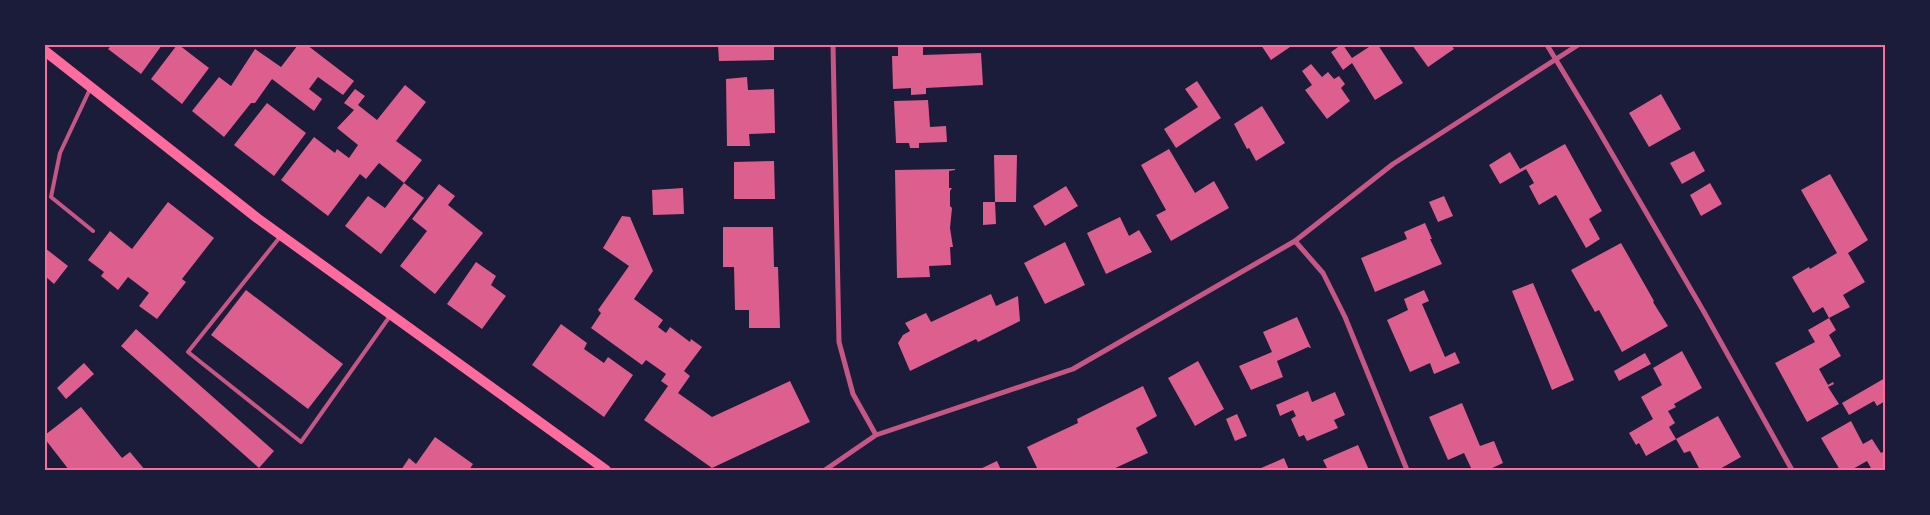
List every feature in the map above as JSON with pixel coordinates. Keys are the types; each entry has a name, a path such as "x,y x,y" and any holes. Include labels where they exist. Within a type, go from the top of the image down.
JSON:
{"main road":[{"path":"45,51 282,235 606,470"}],"street":[{"path":"833,45 839,342 853,394 876,435"},
{"path":"1547,45 1594,121 1792,470"},
{"path":"825,470 876,435 1073,369 1294,241 1393,164 1554,58 1578,45"},
{"path":"1294,241 1324,273 1346,317 1407,470"}],"lane":[{"path":"91,87 60,153 51,197 93,231"},
{"path":"282,235 188,352 300,442 391,315"}],"building":[{"path":"112,45 162,45 141,74 108,49"},
{"path":"177,45 209,68 182,104 151,79"},
{"path":"298,45 307,45 354,81 343,95 318,77 309,89 322,99 314,111 272,79 255,103 251,103 224,137 192,111 219,77 231,86 255,49 281,67"},
{"path":"718,45 774,45 774,60 719,61"},
{"path":"898,45 923,45 923,55 981,53 983,85 926,88 926,94 911,95 911,88 893,89 892,56 898,56"},
{"path":"1261,45 1293,45 1271,60"},
{"path":"1343,45 1352,58 1372,45 1378,45 1403,83 1375,100 1352,63 1343,70 1331,52"},
{"path":"1412,45 1451,45 1454,49 1428,67"},
{"path":"1311,64 1322,77 1328,72 1334,79 1339,76 1345,84 1341,88 1350,101 1327,119 1305,90 1312,85 1302,71"},
{"path":"747,77 748,90 774,89 775,133 749,134 750,146 727,146 726,79"},
{"path":"1197,81 1221,118 1176,148 1164,129 1198,107 1185,89"},
{"path":"405,85 426,102 396,141 422,160 404,183 379,163 366,179 360,174 328,216 281,180 314,137 335,153 337,149 349,158 358,145 337,128 354,110 344,103 355,89 365,96 358,105 377,120"},
{"path":"1661,94 1681,129 1649,147 1629,113"},
{"path":"928,100 930,127 946,126 947,142 919,143 919,148 910,148 909,143 896,143 894,101"},
{"path":"267,103 306,133 274,176 234,145"},
{"path":"1262,106 1285,143 1256,161 1249,148 1247,149 1234,124"},
{"path":"1565,144 1602,211 1589,219 1600,239 1586,248 1556,195 1539,205 1529,186 1534,183 1526,169 1500,184 1489,165 1510,152 1520,169"},
{"path":"1169,149 1195,193 1214,181 1229,208 1171,241 1156,215 1166,210 1141,165"},
{"path":"1694,151 1705,171 1682,184 1670,163"},
{"path":"994,155 1017,155 1016,202 995,202"},
{"path":"774,161 775,199 734,199 734,162"},
{"path":"955,169 949,171 949,188 952,188 950,191 950,206 952,208 950,228 953,247 950,247 951,265 929,266 930,277 897,278 895,170"},
{"path":"1830,174 1868,240 1848,253 1865,282 1843,295 1850,307 1829,318 1823,307 1813,313 1792,277 1837,253 1801,190"},
{"path":"404,183 424,198 381,254 345,226 368,196 385,208"},
{"path":"1710,183 1722,204 1701,216 1690,195"},
{"path":"439,184 455,196 448,205 483,233 435,294 400,266 427,231 412,219"},
{"path":"1066,186 1078,206 1045,226 1033,206"},
{"path":"683,188 684,214 653,215 652,190"},
{"path":"1444,196 1453,216 1438,222 1429,202"},
{"path":"168,202 214,238 182,279 186,282 157,319 139,306 149,293 128,277 118,290 101,276 104,272 88,260 110,231 132,249"},
{"path":"983,202 995,202 996,224 983,225"},
{"path":"622,216 630,217 653,271 634,299 663,320 658,327 666,333 670,327 690,342 691,339 702,347 684,371 690,376 678,393 712,417 790,381 810,422 712,468 644,420 668,386 661,381 666,374 646,360 642,365 591,328 601,313 598,310 629,266 603,248"},
{"path":"1120,217 1129,236 1139,230 1152,252 1106,274 1087,233"},
{"path":"1425,223 1432,239 1430,239 1442,264 1375,292 1361,258 1407,239 1404,232"},
{"path":"723,227 773,227 774,267 778,267 780,328 749,328 749,310 735,310 734,267 723,267"},
{"path":"1065,242 1085,285 1045,304 1024,263"},
{"path":"1621,243 1668,326 1622,352 1599,310 1595,312 1571,270"},
{"path":"45,248 68,266 54,284 45,276"},
{"path":"476,262 496,276 491,285 506,296 482,329 447,304"},
{"path":"1533,283 1574,380 1552,390 1512,291"},
{"path":"246,290 343,364 308,409 211,335"},
{"path":"1424,290 1429,301 1422,304 1445,357 1455,352 1460,363 1434,374 1430,363 1410,372 1387,320 1408,310 1404,299"},
{"path":"991,294 996,306 1018,296 1020,321 978,342 976,339 910,371 898,343 903,335 910,331 905,323 926,313 931,322"},
{"path":"1297,317 1311,348 1308,347 1277,361 1283,377 1251,390 1239,366 1272,352 1263,332"},
{"path":"1829,318 1836,330 1829,335 1841,356 1819,369 1828,385 1833,382 1834,384 1828,387 1839,404 1807,422 1775,363 1815,342 1808,330"},
{"path":"561,324 587,343 584,349 604,363 608,357 633,375 604,417 532,365"},
{"path":"136,329 274,451 259,468 121,346"},
{"path":"1682,351 1702,388 1674,404 1676,407 1668,411 1675,423 1669,427 1676,439 1646,456 1639,443 1636,445 1629,433 1653,419 1641,397 1662,385 1653,368"},
{"path":"1645,353 1651,364 1619,381 1614,371"},
{"path":"1198,361 1224,409 1195,426 1168,378"},
{"path":"84,363 94,374 66,399 57,388"},
{"path":"1885,378 1885,401 1877,406 1874,401 1849,415 1842,403"},
{"path":"1143,386 1157,416 1136,428 1148,453 1111,470 1038,470 1027,447 1078,423 1077,419"},
{"path":"1308,391 1312,402 1335,392 1345,415 1334,420 1338,428 1307,441 1304,435 1299,437 1291,419 1296,416 1293,410 1280,416 1276,405"},
{"path":"1462,403 1480,446 1494,441 1503,463 1488,470 1472,470 1464,453 1448,460 1429,417"},
{"path":"81,407 122,458 130,452 145,470 69,470 45,439 45,435"},
{"path":"1237,414 1247,436 1235,441 1226,419"},
{"path":"1718,416 1741,457 1718,470 1700,470 1690,451 1684,453 1676,439"},
{"path":"1851,421 1863,444 1872,439 1881,453 1885,451 1885,470 1872,470 1867,461 1851,470 1840,470 1821,438"},
{"path":"435,437 473,464 469,470 401,470 409,458 416,464"},
{"path":"1358,445 1369,470 1328,470 1323,460"},
{"path":"1284,458 1289,470 1259,470 1259,469"},
{"path":"997,461 1001,470 978,470"}]}
